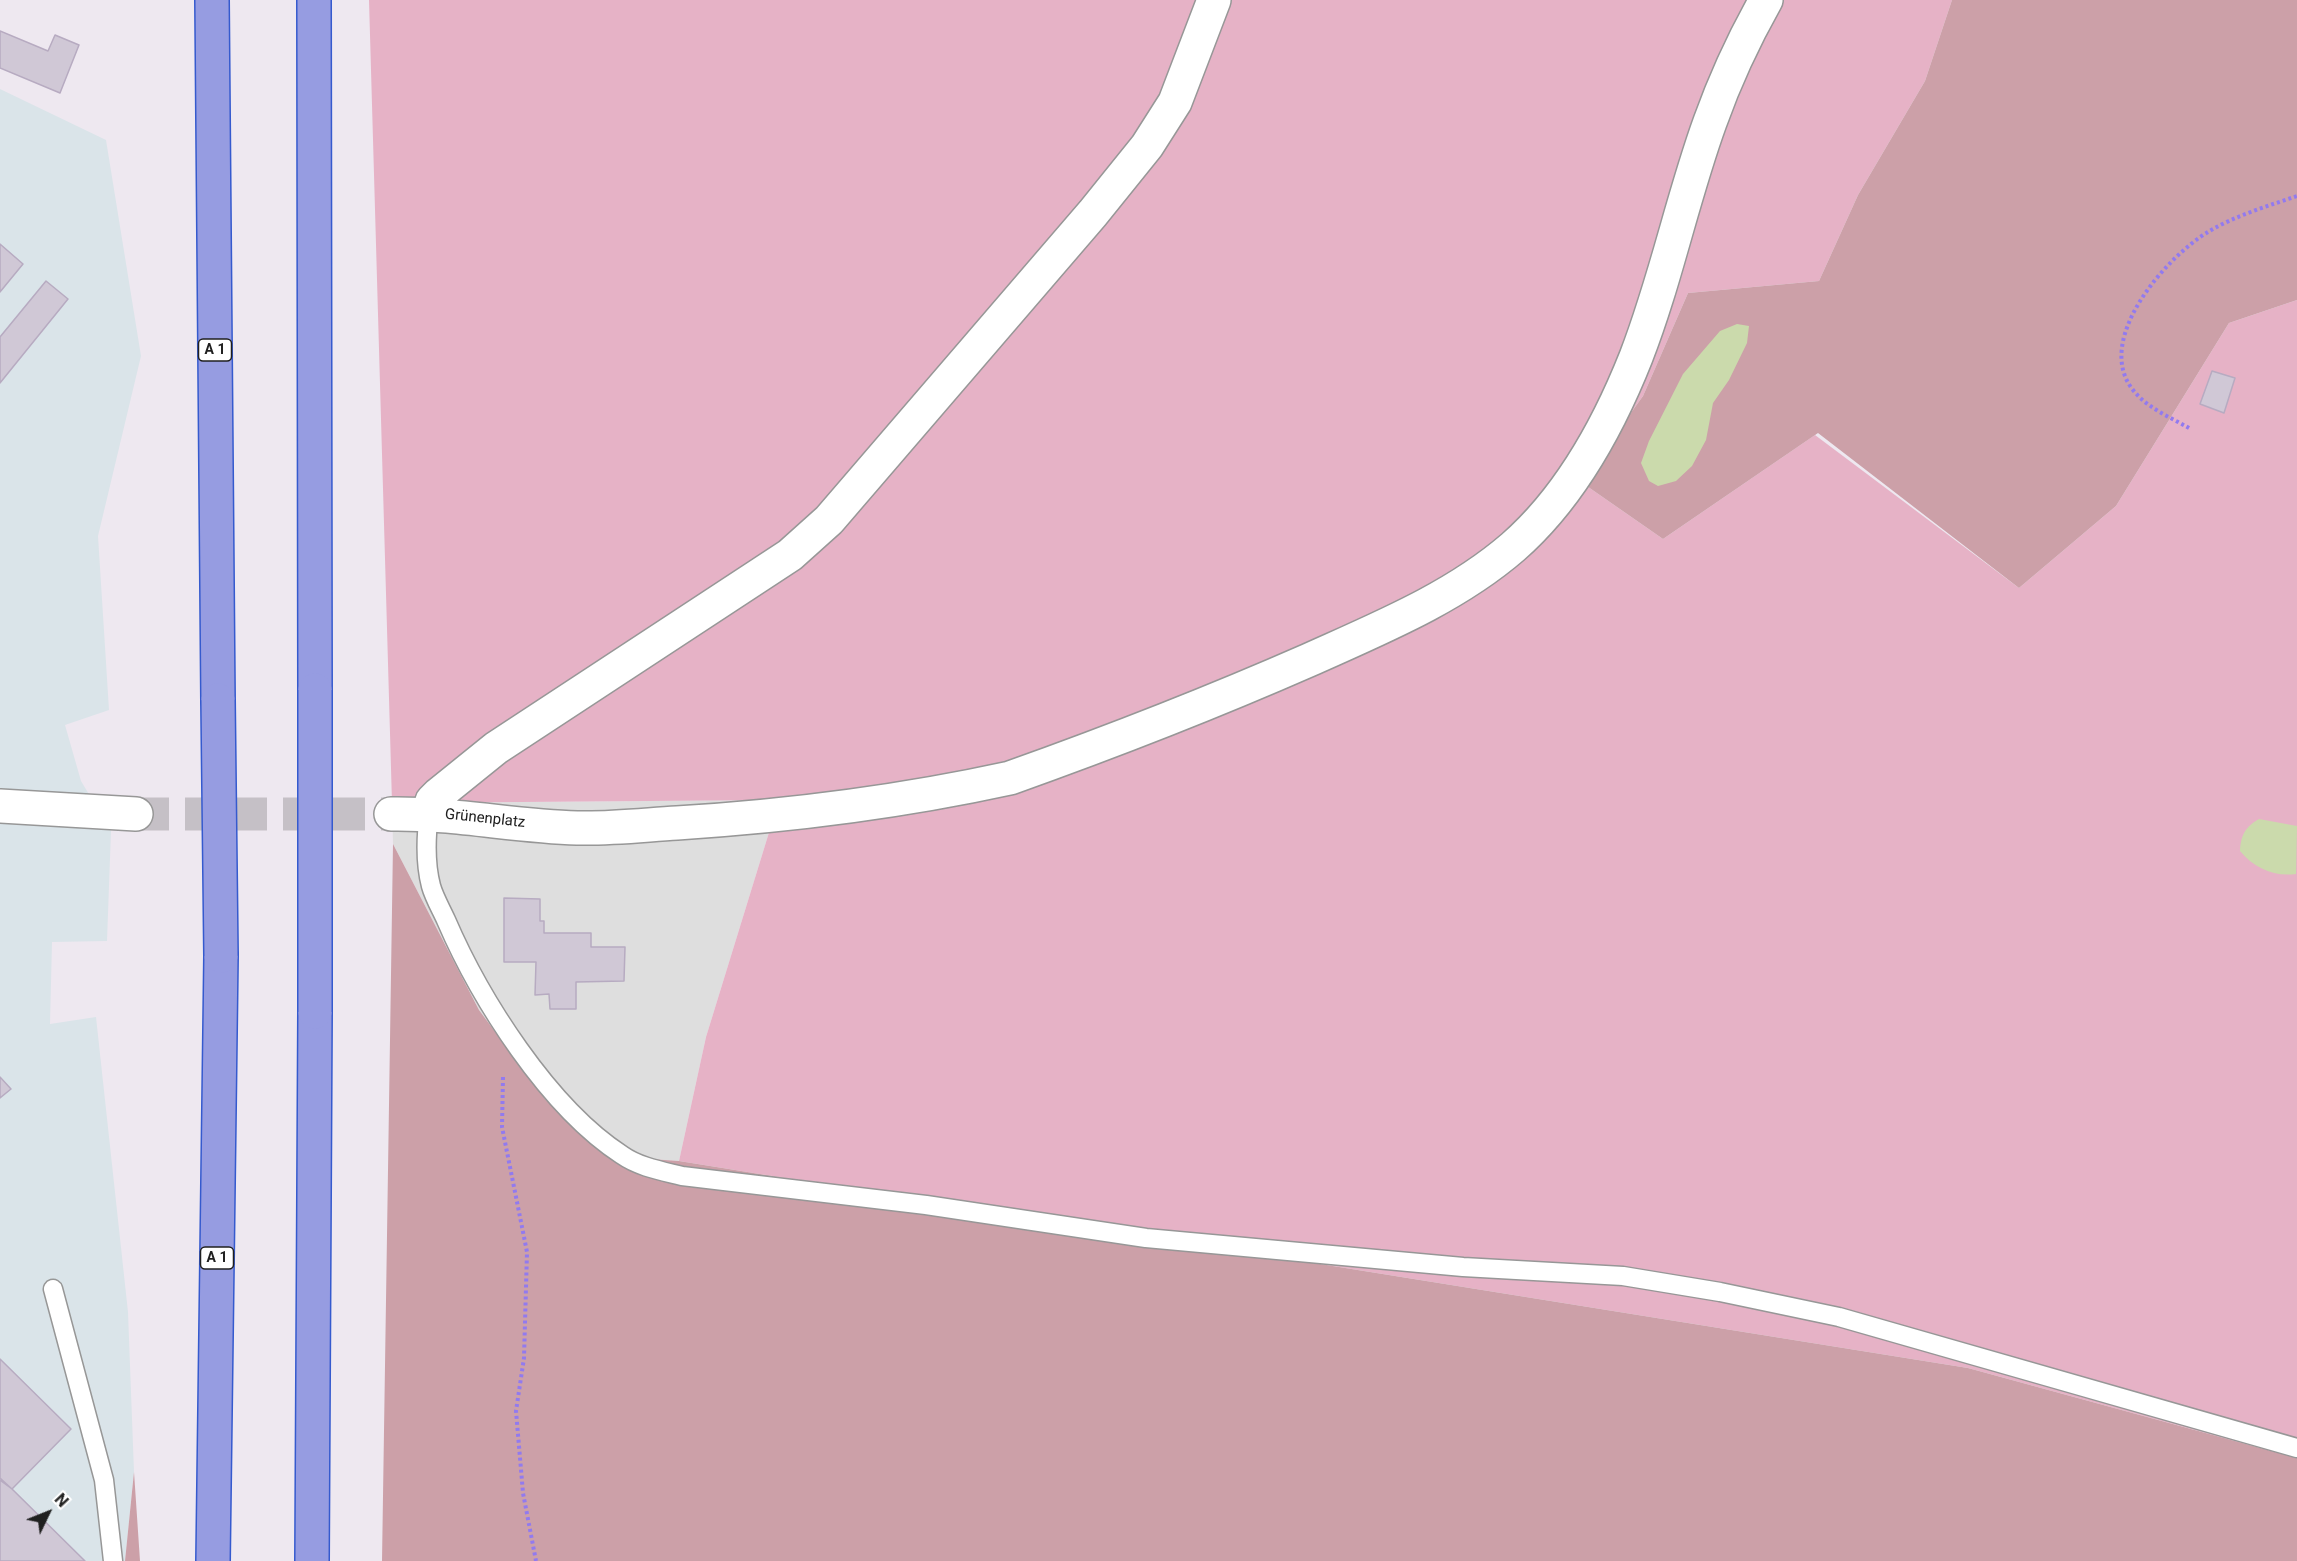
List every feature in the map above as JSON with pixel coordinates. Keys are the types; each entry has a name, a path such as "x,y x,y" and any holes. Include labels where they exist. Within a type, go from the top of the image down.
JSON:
{"highway":[{"name":"A 1","path":"212,0 221,956 213,1561"},
{"path":"312,1561 315,1012 314,0"}],"street":[{"path":"429,813 432,801 439,794 496,748 790,555 829,520 1093,213 1147,146 1175,102 1214,0"},
{"name":"Grünenplatz","path":"391,814 429,813 579,828 744,819 897,802 1010,778 1189,712 1412,614 1454,590 1513,547 1544,516 1592,447 1635,359 1671,256 1710,123 1729,74 1766,0"},
{"path":"0,806 136,814"}],"lane":[{"path":"429,813 426,836 431,886 460,952 510,1036 536,1071 599,1138 623,1156 652,1168 682,1176 926,1205 1146,1238 1463,1267 1623,1276 1720,1292 1839,1317 2297,1448"},
{"path":"53,1289 104,1480 112,1561"}],"path":[{"path":"2189,428 2149,405 2132,389 2121,353 2125,329 2142,297 2166,267 2208,231 2297,196"},
{"path":"510,1036 504,1048 502,1127 526,1252 524,1358 516,1412 523,1493 536,1561"}],"shaded area":[{"path":"369,0 1952,0 1925,81 1858,195 1819,281 1688,293 1643,396 1581,482 1663,539 1815,435 2019,588 2116,506 2229,323 2297,300 2297,1458 1968,1368 679,1161 706,1037 779,800 392,803"},
{"path":"1952,0 2297,0 2297,300 2229,323 2116,506 2019,588 1818,433 1663,539 1581,482 1643,396 1688,293 1819,281 1858,195 1925,81"},
{"path":"0,89 106,140 141,356 98,536 109,710 65,725 81,781 111,831 107,941 52,942 50,1024 96,1017 128,1312 134,1472 125,1561 0,1561"},
{"path":"1737,324 1749,326 1747,343 1729,380 1713,403 1706,440 1692,466 1676,481 1658,486 1649,481 1641,463 1649,441 1683,374 1720,331"},
{"path":"779,800 706,1037 679,1161 636,1158 597,1148 545,1099 479,1010 393,844 392,803"},
{"path":"2259,819 2297,826 2296,874 2272,873 2258,867 2240,851 2241,840 2245,832"},
{"path":"393,844 479,1010 545,1099 597,1148 636,1158 679,1161 1968,1368 2297,1458 2297,1561 382,1561"},
{"path":"134,1472 140,1561 125,1561"}],"building":[{"path":"0,31 48,51 55,35 79,45 60,93 0,68"},
{"path":"0,244 23,264 0,292"},
{"path":"46,281 68,299 0,383 0,337"},
{"path":"2212,371 2235,378 2224,413 2200,404"},
{"path":"504,898 540,899 540,921 544,921 544,933 591,933 591,947 625,947 624,981 576,982 576,1009 550,1009 549,994 535,995 536,962 504,962"},
{"path":"0,1077 11,1089 0,1098"},
{"path":"0,1359 71,1429 12,1489 0,1478"},
{"path":"0,1480 12,1489 85,1561 0,1561"}],"tunnel":[{"path":"136,814 391,814"}]}
